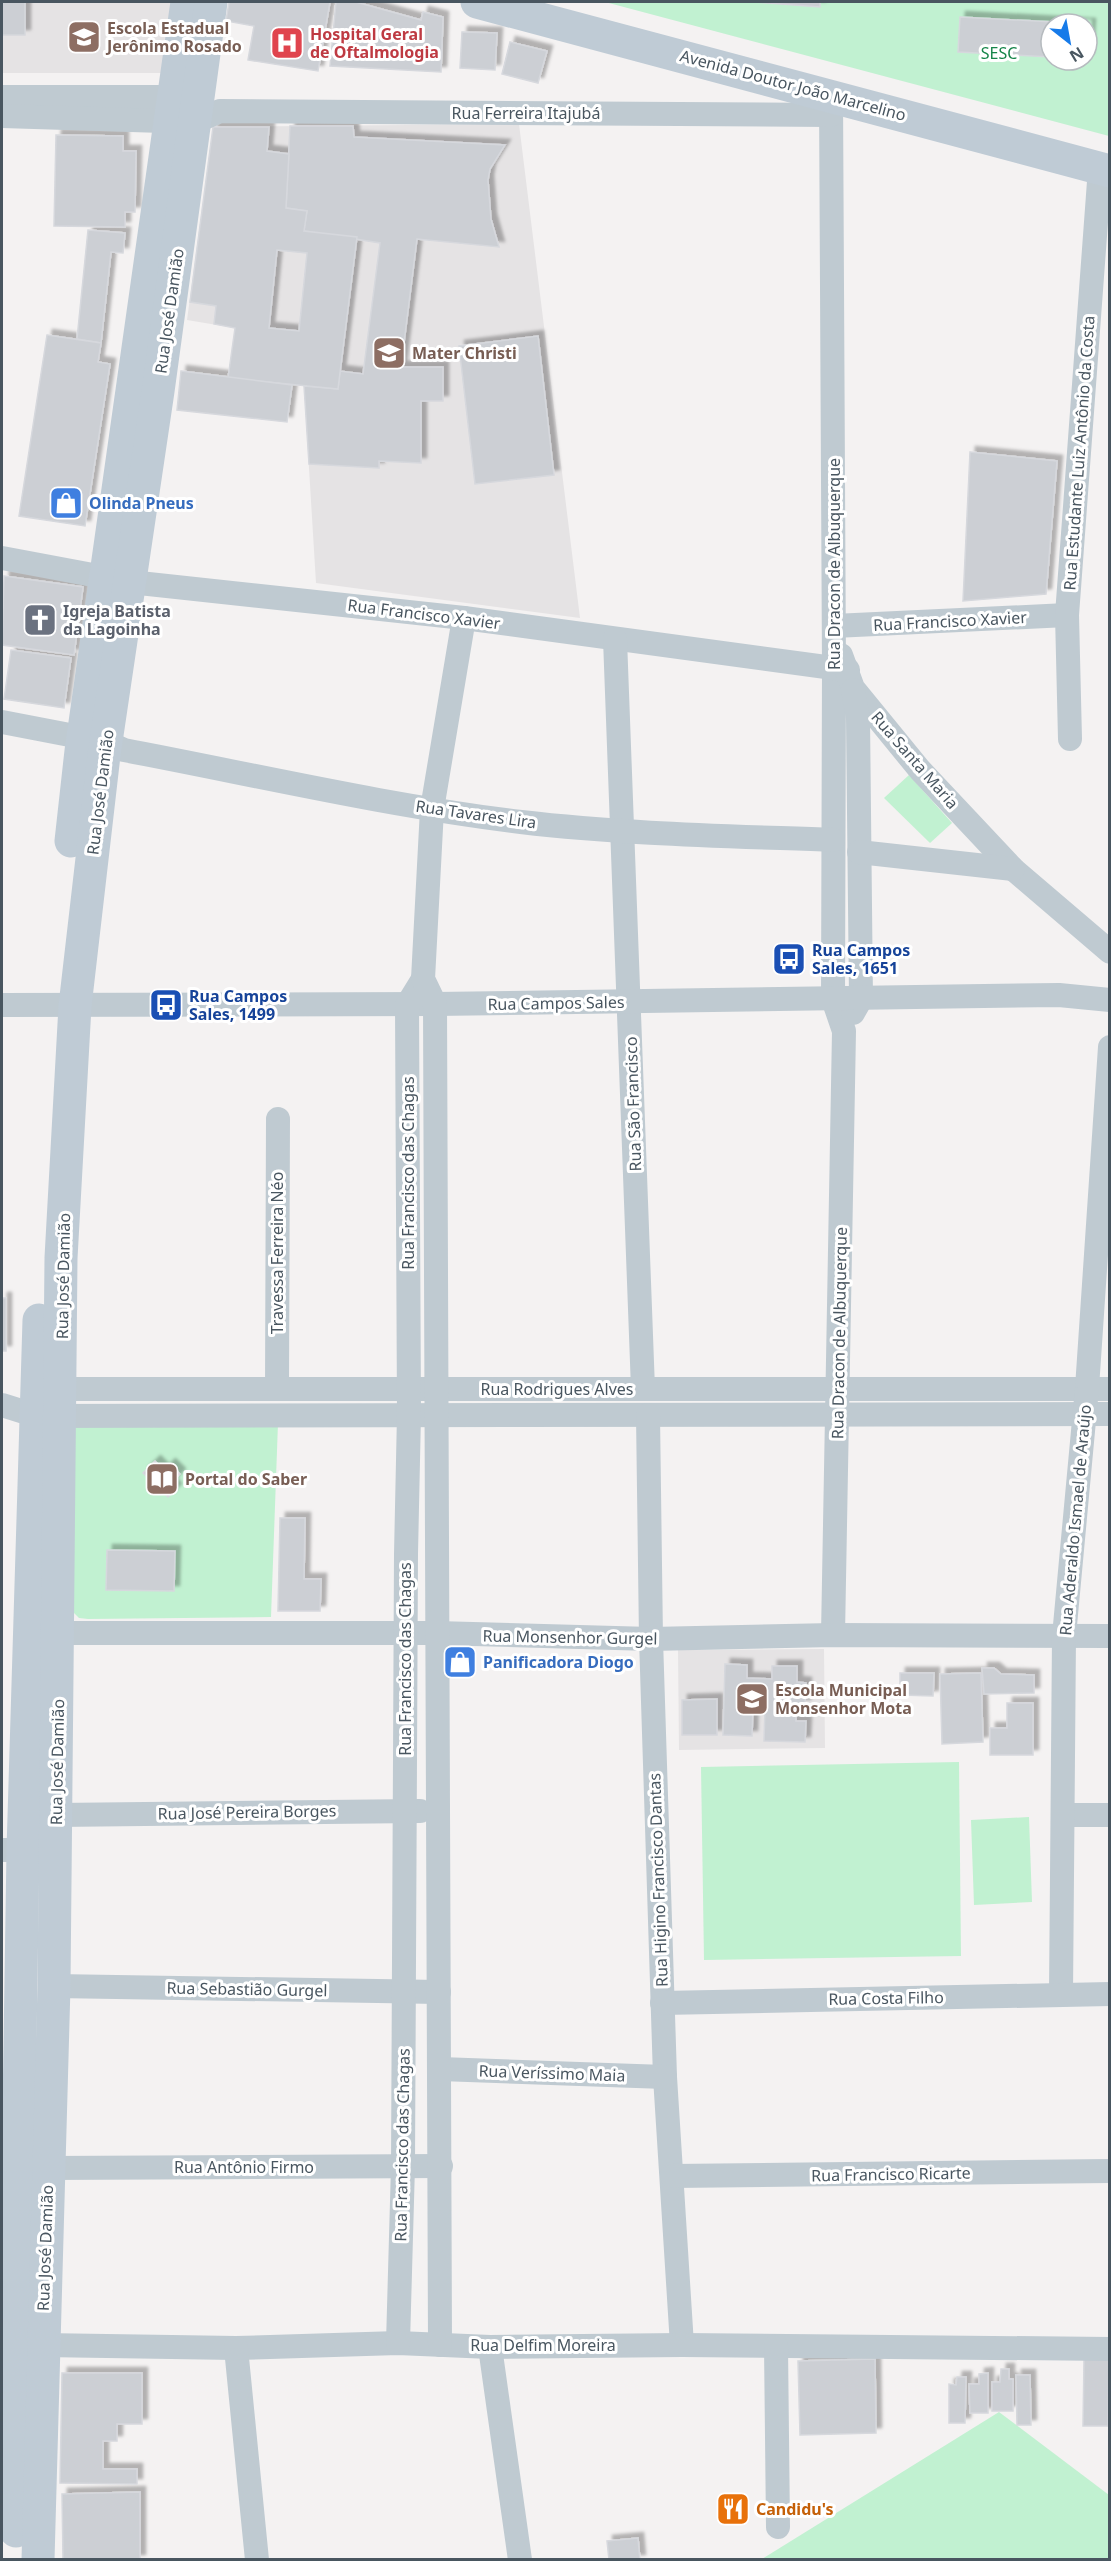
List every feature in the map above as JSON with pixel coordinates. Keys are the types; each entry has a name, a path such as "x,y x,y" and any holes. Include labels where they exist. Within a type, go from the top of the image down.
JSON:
{"street":[{"name":"Rua José Damião","path":"187,2 191,110"},
{"name":"Rua José Damião","path":"16,2559 9,2301 36,2060 54,1986 56,1815 34,1403 40,1260 64,1006 100,747 118,580 191,110 211,2"},
{"name":"Avenida Doutor João Marcelino","path":"477,2 831,105 1105,169"},
{"name":"Rua Ferreira Itajubá","path":"2,97 191,110"},
{"name":"Rua Ferreira Itajubá","path":"2,116 191,110 831,105"},
{"name":"Rua Dracon de Albuquerque","path":"831,105 834,633"},
{"name":"Rua Estudante Luiz Antônio da Costa","path":"1070,739 1067,615 1105,169"},
{"name":"Rua Francisco Xavier","path":"2,558 118,580 464,618 845,675"},
{"name":"Rua Francisco Xavier","path":"834,633 1067,615"},
{"name":"Rua Francisco das Chagas","path":"398,2343 403,2166 405,1634 409,1414 407,1005 423,979 432,809 464,618"},
{"name":"Rua Santa Maria","path":"834,633 845,675 920,770 1013,869 1110,952"},
{"name":"Rua São Francisco","path":"615,639 643,1389"},
{"name":"Rua Dracon de Albuquerque","path":"833,1635 844,1030 833,999 833,840 845,675"},
{"name":"Rua Dracon de Albuquerque","path":"844,1030 861,999 858,718 845,675"},
{"path":"2,722 100,747"},
{"path":"2,736 100,747"},
{"name":"Rua Tavares Lira","path":"100,747 432,809 521,822 622,831 833,840"},
{"path":"859,852 1013,869"},
{"name":"Rua Francisco das Chagas","path":"423,979 435,1004 440,2344"},
{"name":"Rua Campos Sales","path":"2,1005 407,1005 1059,995 1110,1000"},
{"name":"Rua Aderaldo Ismael de Araújo","path":"1061,1995 1064,1636 1084,1414 1098,1389 1110,1047"},
{"name":"Travessa Ferreira Néo","path":"277,1388 278,1119"},
{"name":"Rua Rodrigues Alves","path":"34,1403 277,1388 1098,1389"},
{"name":"Rua Rodrigues Alves","path":"34,1403 409,1414 1110,1414"},
{"name":"Rua Higino Francisco Dantas","path":"648,1414 651,1640 662,2002 682,2345"},
{"name":"Rua José Damião","path":"38,2559 47,2168 12,1850 45,1633"},
{"name":"Rua Monsenhor Gurgel","path":"45,1633 436,1633 651,1640 833,1635 1110,1636"},
{"name":"Rua José Pereira Borges","path":"56,1815 404,1810 438,1812"},
{"path":"1063,1815 1110,1815"},
{"name":"Rua Sebastião Gurgel","path":"54,1986 439,1992"},
{"name":"Rua Costa Filho","path":"662,2002 1110,1994"},
{"name":"Rua Veríssimo Maia","path":"440,2069 665,2077"},
{"name":"Rua Antônio Firmo","path":"47,2168 441,2166"},
{"name":"Rua Francisco Ricarte","path":"672,2176 1110,2171"},
{"path":"9,2301 42,2345"},
{"name":"Rua Delfim Moreira","path":"42,2345 236,2348 398,2343 490,2347 682,2345 1110,2349"},
{"path":"776,2346 778,2527"},
{"path":"490,2347 520,2559"},
{"path":"236,2348 257,2559"}],"shaded area":[{"name":"Escola Estadual Jerônimo Rosado","path":"2,2 171,2 161,73 2,73"},
{"name":"Mater Christi","path":"519,124 580,618 316,583 304,386 228,378 235,328 187,320 213,127"},
{"name":"Escola Municipal Monsenhor Mota","path":"824,1649 825,1748 679,1750 678,1650"}],"green space":[{"name":"SESC","path":"605,2 1109,2 1109,136"},
{"path":"909,775 952,823 930,843 884,798"},
{"path":"278,1423 271,1617 88,1619 79,1618 73,1612 74,1426"},
{"path":"959,1762 961,1956 704,1960 701,1767"},
{"path":"1029,1817 1032,1902 974,1905 971,1820"},
{"path":"999,2412 1109,2495 1109,2559 762,2559"}],"building":[{"path":"2,2 25,2 25,35 2,35"},
{"name":"Hospital Geral de Oftalmologia","path":"229,2 330,2 318,71 248,60 254,26 226,21"},
{"path":"336,2 356,2 421,20 423,12 443,17 441,72 330,66"},
{"path":"754,2 820,2 820,7"},
{"path":"960,17 1039,21 1039,56 958,52"},
{"path":"462,32 497,33 495,70 460,68"},
{"path":"510,42 547,51 538,83 502,74"},
{"path":"290,126 353,126 354,137 505,145 490,169 488,180 491,219 499,247 417,239 401,367 443,367 443,401 421,401 421,463 379,461 379,468 309,464 304,386 338,389 340,371 363,374 380,243 304,231 307,211 286,208"},
{"path":"213,127 269,127 267,151 289,154 286,208 307,211 304,231 357,237 338,389 228,378 235,328 214,324 216,306 190,302","holes":["277,250 307,253 299,331 269,328"]},
{"path":"56,135 123,136 123,151 136,151 135,212 125,212 125,227 54,226"},
{"path":"88,230 125,233 123,253 111,252 101,343 77,339"},
{"path":"47,335 101,343 98,362 110,364 85,526 19,516"},
{"path":"538,336 554,475 475,484 459,346"},
{"path":"181,371 292,385 287,422 177,410"},
{"path":"970,452 1057,461 1046,594 963,601"},
{"name":"Igreja Batista da Lagoinha","path":"4,576 83,587 74,655 2,645"},
{"path":"11,650 71,658 64,708 4,699"},
{"path":"2,1298 6,1298 6,1351 2,1351"},
{"name":"Portal do Saber","path":"155,1461 164,1470 170,1464 180,1474 171,1483 176,1489 168,1497 143,1473"},
{"path":"280,1518 305,1518 304,1579 321,1579 320,1611 278,1611"},
{"path":"107,1550 175,1551 174,1591 106,1590"},
{"path":"725,1664 747,1665 747,1678 772,1679 772,1666 797,1666 797,1682 806,1683 805,1705 796,1704 796,1721 806,1721 805,1742 764,1741 765,1707 753,1706 752,1736 723,1735"},
{"path":"982,1668 994,1668 1001,1674 1034,1675 1034,1693 984,1694"},
{"path":"900,1673 934,1673 933,1696 900,1695"},
{"path":"981,1673 983,1742 942,1744 940,1674"},
{"path":"717,1699 717,1735 682,1735 682,1700"},
{"path":"1007,1703 1033,1703 1033,1755 990,1755 990,1728 1007,1728"},
{"path":"875,2359 876,2433 800,2435 798,2361"},
{"path":"1084,2359 1109,2359 1108,2426 1083,2426"},
{"path":"1001,2369 1009,2369 1009,2379 1013,2379 1013,2411 992,2411 992,2382 1000,2382"},
{"path":"62,2373 142,2373 142,2424 117,2424 117,2441 103,2441 103,2469 137,2469 137,2484 60,2483"},
{"path":"988,2373 988,2413 970,2413 969,2384 979,2384 979,2374"},
{"path":"1016,2375 1030,2375 1031,2425 1017,2425"},
{"path":"957,2377 966,2377 965,2423 949,2423 949,2384 956,2385"},
{"path":"140,2492 140,2560 63,2560 62,2494"},
{"path":"638,2538 640,2560 609,2560 607,2541"}],"place":[{"name":"Escola Estadual Jerônimo Rosado","path":"84,37"},
{"name":"Hospital Geral de Oftalmologia","path":"287,43"},
{"name":"Mater Christi","path":"389,353"},
{"name":"Olinda Pneus","path":"66,503"},
{"name":"Igreja Batista da Lagoinha","path":"40,620"},
{"name":"Rua Campos Sales, 1651","path":"789,959"},
{"name":"Rua Campos Sales, 1499","path":"166,1005"},
{"name":"Portal do Saber","path":"162,1479"},
{"name":"Panificadora Diogo","path":"460,1662"},
{"name":"Escola Municipal Monsenhor Mota","path":"752,1699"},
{"name":"Candidu's","path":"733,2509"}]}
